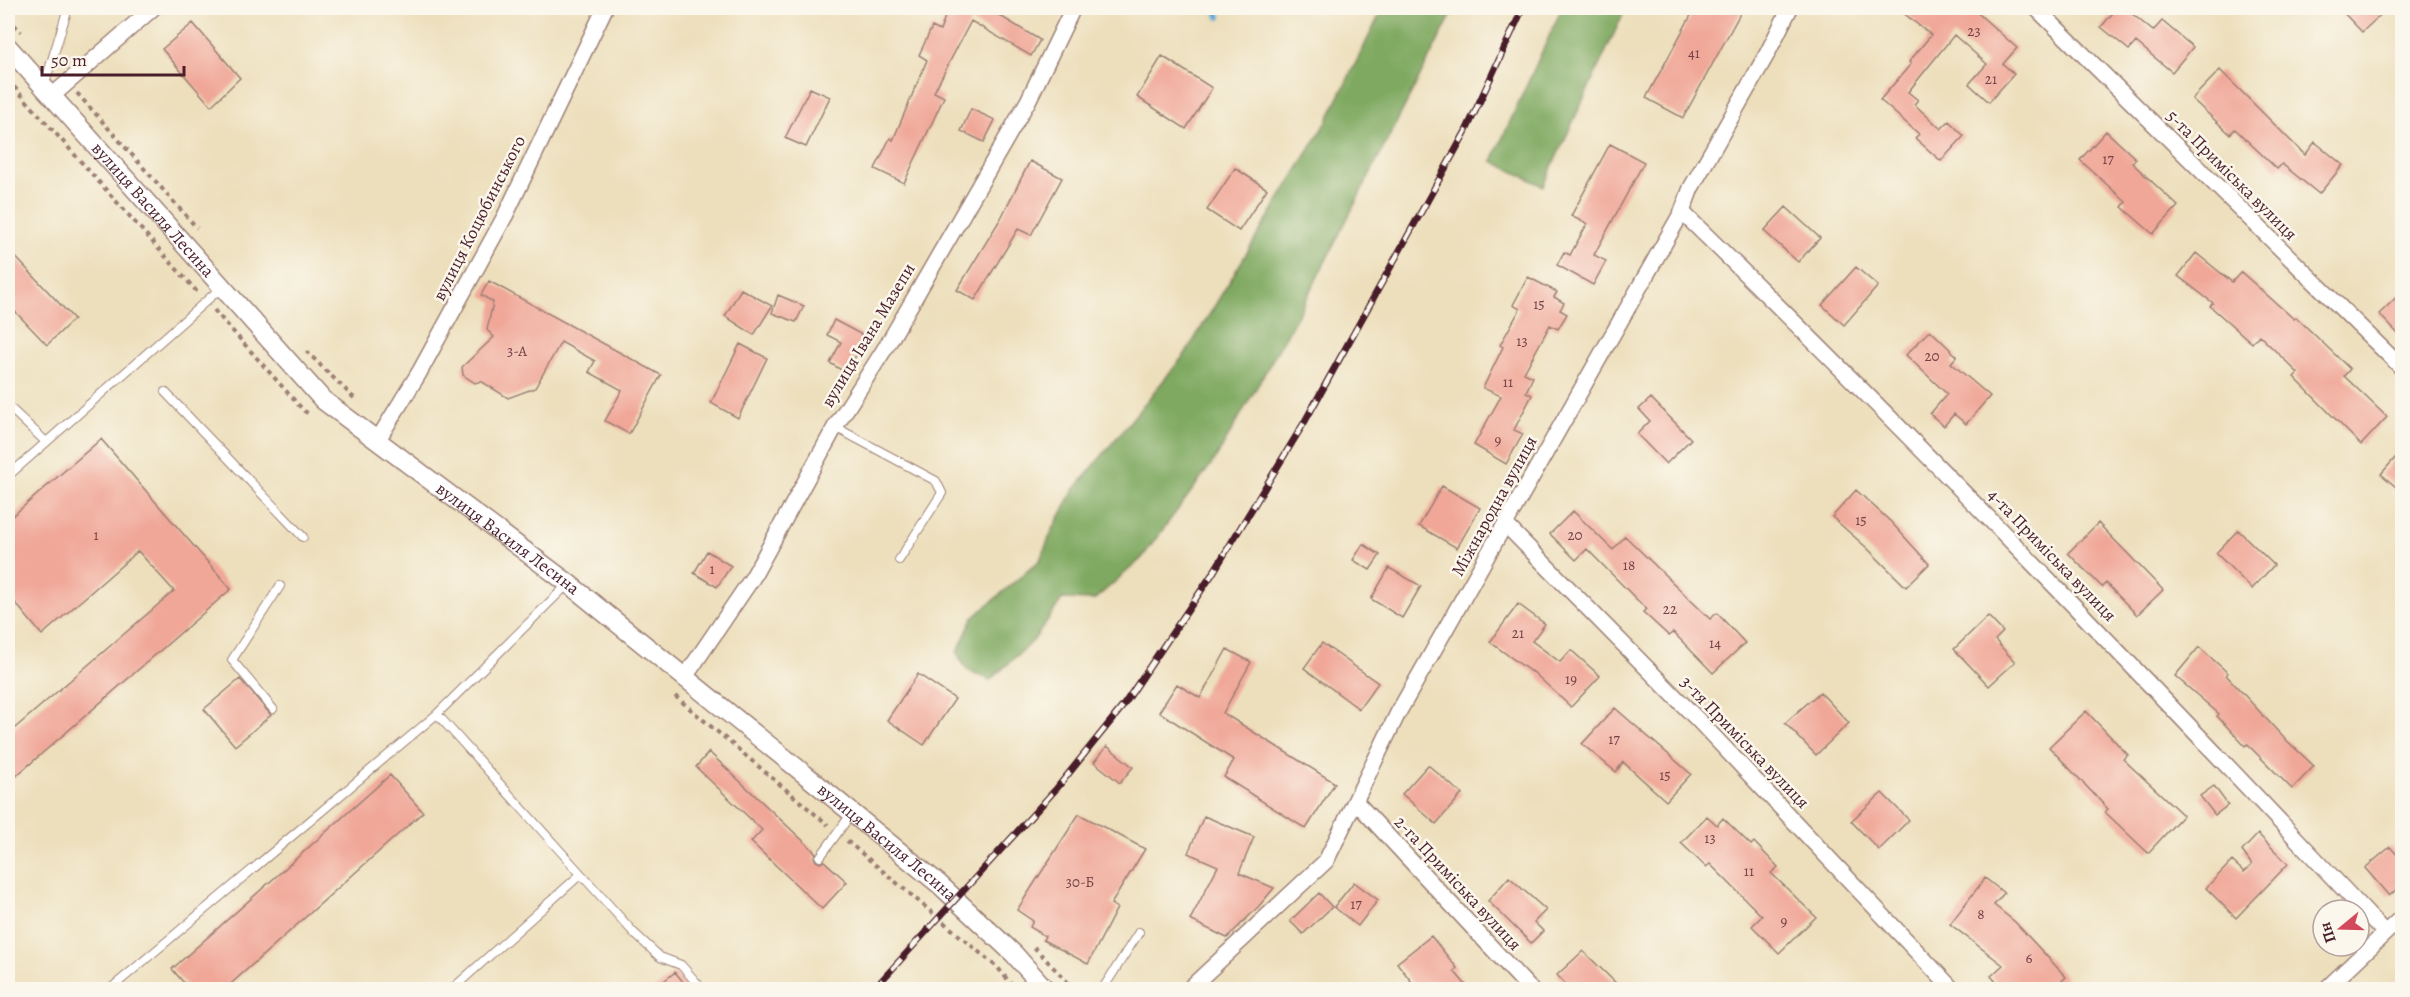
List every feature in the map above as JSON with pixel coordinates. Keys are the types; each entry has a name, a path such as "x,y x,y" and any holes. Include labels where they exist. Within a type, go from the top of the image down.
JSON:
{"street":[{"path":"48,92 67,83 153,8"},
{"name":"вулиця Коцюбинського","path":"377,441 419,373 505,216 604,8"},
{"name":"вулиця Івана Мазепи","path":"685,677 753,576 835,427 889,342 1028,101 1073,8"},
{"name":"Міжнародна вулиця","path":"1188,990 1326,861 1398,713 1682,212 1691,189 1767,54 1790,8"},
{"name":"5-та Приміська вулиця","path":"2036,8 2403,368"},
{"name":"вулиця Василя Лесина","path":"8,46 323,400 569,584 852,813 939,884 1014,954 1046,990"},
{"name":"4-та Приміська вулиця","path":"1682,212 1793,320 2052,582 2385,933"},
{"name":"3-тя Приміська вулиця","path":"1506,525 1701,723 1953,990"},
{"name":"2-га Приміська вулиця","path":"1356,802 1531,990"},
{"path":"2325,990 2403,917"}],"lane":[{"path":"48,92 68,8"},
{"path":"8,476 222,287"},
{"path":"165,392 303,537"},
{"path":"8,406 46,442"},
{"path":"835,427 936,481 940,486 942,494 899,560"},
{"path":"109,990 437,714 569,584"},
{"path":"273,710 232,660 280,586"},
{"path":"437,714 634,933 660,957 681,965 703,990"},
{"path":"820,857 852,813"},
{"path":"451,990 581,874"},
{"path":"1102,990 1139,932"}],"path":[{"path":"8,18 22,33"},
{"path":"67,83 198,229"},
{"path":"304,349 360,404"},
{"path":"1033,946 1075,990"}],"green space":[{"path":"1383,8 1455,8 1298,315 1216,458 1141,559 1094,600 1062,599 1033,641 990,680 967,670 957,653 973,618 1040,560 1052,531 1074,490 1186,353 1327,121"},
{"path":"1562,8 1626,8 1543,186 1492,161"}],"building":[{"path":"948,8 987,8 1040,40 1031,56 971,21 934,92 944,97 904,183 875,169 890,138 893,140 927,60 919,55 932,27 940,31"},
{"path":"1695,8 1743,8 1683,118 1646,98"},
{"path":"1897,8 1972,8 2017,48 2003,64 2014,74 1989,102 1969,84 1987,64 1954,35 1908,92 1918,100 1914,104 1941,129 1949,121 1964,136 1941,161 1915,138 1919,134 1880,100 1911,64 1909,62 1931,35"},
{"path":"2117,8 2125,8 2153,31 2162,21 2193,47 2172,72 2136,42 2129,50 2101,27"},
{"path":"2339,8 2388,8 2362,32"},
{"path":"193,23 240,78 211,106 162,49"},
{"path":"1162,56 1212,88 1186,129 1137,97"},
{"path":"2220,70 2305,155 2315,142 2343,165 2319,194 2282,164 2277,169 2235,129 2230,134 2192,99"},
{"path":"810,88 830,97 806,147 785,138"},
{"path":"971,109 995,120 984,142 961,131"},
{"path":"2106,131 2136,159 2132,163 2178,206 2153,234 2122,207 2126,202 2080,160"},
{"path":"1610,144 1644,162 1594,255 1606,261 1593,285 1557,265 1564,252 1570,255 1587,224 1571,216"},
{"path":"1030,161 1062,178 1031,235 1018,229 975,300 957,290 1001,218"},
{"path":"1235,168 1267,189 1239,231 1207,210"},
{"path":"1786,207 1820,238 1798,262 1764,231"},
{"path":"8,249 74,319 47,345 8,304"},
{"path":"2196,253 2232,282 2241,272 2294,319 2296,317 2350,369 2344,376 2387,417 2361,445 2294,377 2298,373 2259,335 2252,343 2210,306 2213,303 2178,276"},
{"path":"1856,267 1878,286 1844,325 1822,305"},
{"path":"1528,277 1557,292 1554,297 1564,303 1560,310 1567,314 1558,329 1550,325 1524,373 1533,377 1526,392 1532,395 1514,430 1523,434 1506,464 1474,445 1501,396 1483,388 1503,347 1500,345 1520,309 1513,305"},
{"path":"489,281 661,375 629,434 605,421 622,390 589,372 595,361 561,342 535,388 508,398 481,381 475,383 463,375 462,367 494,337 487,330 493,302 481,295"},
{"path":"741,289 772,306 754,335 725,316"},
{"path":"2403,291 2403,339 2379,314"},
{"path":"778,295 804,306 796,322 772,313"},
{"path":"834,320 866,337 846,373 830,363 841,342 827,335"},
{"path":"1930,330 1957,356 1951,363 1990,396 1966,424 1954,414 1944,426 1930,414 1947,394 1906,355"},
{"path":"740,344 767,358 738,418 711,403"},
{"path":"1651,398 1691,439 1666,464 1637,434 1650,421 1639,409"},
{"path":"101,439 231,589 8,783 8,734 174,591 138,551 42,635 8,594 8,520"},
{"path":"2403,449 2403,493 2381,474"},
{"path":"1442,486 1480,508 1457,548 1419,526"},
{"path":"1856,490 1891,522 1929,564 1906,587 1832,517"},
{"path":"1573,511 1613,550 1625,536 1710,619 1717,613 1745,643 1713,673 1673,632 1669,636 1643,612 1646,609 1587,549 1576,560 1550,534"},
{"path":"2098,523 2163,590 2137,615 2106,583 2102,587 2068,553"},
{"path":"2238,530 2274,565 2252,589 2216,553"},
{"path":"1363,544 1380,555 1370,570 1353,560"},
{"path":"707,551 731,566 717,587 694,573"},
{"path":"1389,568 1421,586 1402,618 1371,599"},
{"path":"1518,604 1545,624 1532,641 1560,662 1571,650 1600,676 1571,707 1532,671 1490,642"},
{"path":"1988,616 2003,632 1995,640 2015,662 1989,686 1954,649"},
{"path":"1322,643 1378,683 1359,709 1304,668"},
{"path":"2199,647 2228,673 2226,675 2282,736 2314,766 2292,789 2247,744 2245,746 2217,716 2219,714 2175,676"},
{"path":"1227,649 1251,662 1223,713 1335,783 1306,829 1224,777 1234,760 1159,712 1177,684 1200,698"},
{"path":"918,674 955,699 924,745 887,720"},
{"path":"240,679 271,715 235,746 204,709"},
{"path":"1820,692 1849,723 1816,755 1785,723"},
{"path":"1615,708 1691,774 1666,801 1623,762 1616,772 1582,744"},
{"path":"2086,711 2128,755 2123,759 2183,815 2148,853 2105,812 2108,809 2049,747"},
{"path":"1107,746 1133,767 1120,783 1094,762"},
{"path":"709,752 816,853 814,857 816,861 820,863 824,861 847,882 822,909 751,842 762,830 696,767"},
{"path":"1428,765 1462,794 1436,824 1402,794"},
{"path":"390,775 423,812 224,990 190,990 172,969"},
{"path":"2214,786 2228,805 2215,815 2200,796"},
{"path":"1882,793 1909,820 1879,850 1851,821"},
{"path":"1079,814 1145,849 1111,904 1117,908 1088,964 1043,940 1045,936 1030,927 1033,921 1017,910"},
{"path":"1204,816 1254,837 1239,873 1274,888 1227,938 1190,920 1218,866 1188,853"},
{"path":"1707,816 1717,825 1723,818 1751,845 1754,842 1778,867 1771,873 1816,917 1779,953 1752,926 1762,916 1710,864 1706,867 1681,843"},
{"path":"2258,834 2288,864 2236,918 2206,888 2232,861 2244,872 2252,865 2242,851"},
{"path":"2390,847 2403,861 2403,884 2389,896 2365,868"},
{"path":"1509,877 1546,910 1534,922 1543,931 1531,943 1488,901"},
{"path":"1985,878 2004,893 1994,905 2015,922 2066,977 2053,990 2003,990 1991,976 2003,965 1950,924"},
{"path":"1354,882 1378,900 1358,926 1334,907"},
{"path":"1319,893 1332,907 1303,934 1290,921"},
{"path":"1431,936 1457,968 1454,971 1470,990 1418,990 1397,963"},
{"path":"1583,951 1623,990 1571,990 1557,975"},
{"path":"675,972 690,990 653,990"}],"waterway":[{"path":"1216,8 1219,17"}],"railway":[{"path":"873,990 1057,788 1123,706 1213,573 1304,423 1466,131 1523,8"}]}
